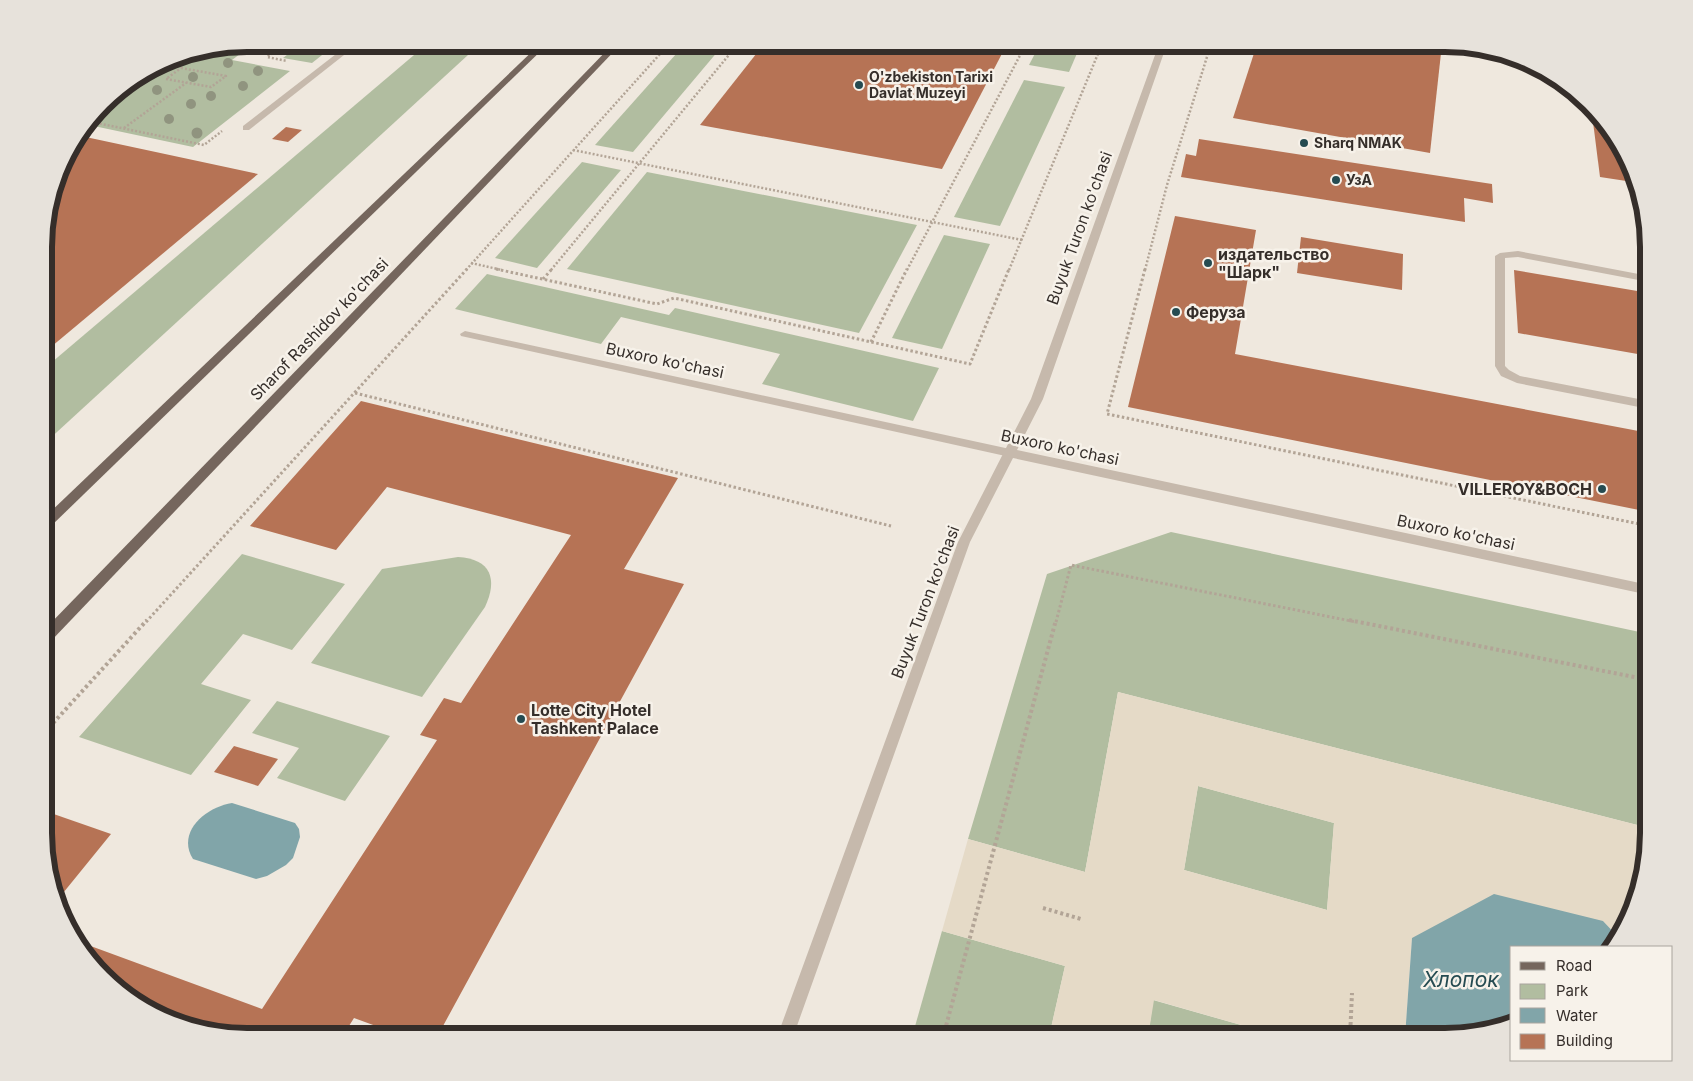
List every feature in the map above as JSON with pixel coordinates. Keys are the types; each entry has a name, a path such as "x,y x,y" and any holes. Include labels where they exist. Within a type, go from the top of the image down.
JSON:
{"main road":[{"path":"52,519 536,52"},
{"name":"Sharof Rashidov ko'chasi","path":"52,632 609,52"}],"street":[{"path":"246,128 344,52"},
{"name":"Buyuk Turon ko'chasi","path":"788,1028 964,542 1037,399 1160,52"},
{"path":"1640,277 1518,254 1500,256 1500,366 1505,373 1517,379 1640,402"},
{"name":"Buxoro ko'chasi","path":"465,334 1640,588"}],"path":[{"path":"274,52 267,57 287,61"},
{"path":"52,725 662,52"},
{"path":"543,278 731,52"},
{"path":"870,342 931,221 1022,52"},
{"path":"470,263 657,304 674,298 970,364 1099,52"},
{"path":"1209,52 1167,185 1107,414 1640,524"},
{"path":"124,128 187,83 211,87 226,76 181,68 166,79 187,83"},
{"path":"98,123 204,145 226,128"},
{"path":"572,150 1022,240"},
{"path":"354,393 892,526"},
{"path":"945,1028 1070,565 1640,678"},
{"path":"1043,908 1081,918"},
{"path":"1350,1028 1352,993"}],"green space":[{"path":"242,52 232,60 290,71 193,147 95,126 119,101 139,85 173,67 197,59"},
{"path":"291,52 326,52 312,63 283,58"},
{"path":"418,52 471,52 52,437 52,362"},
{"path":"678,52 717,52 633,152 595,145"},
{"path":"1036,52 1078,52 1069,72 1029,65"},
{"path":"1024,80 1065,87 1000,226 954,217"},
{"path":"582,162 621,170 537,268 495,258"},
{"path":"647,172 917,225 859,333 567,269"},
{"path":"944,235 990,244 942,349 892,338"},
{"path":"487,274 669,315 675,308 939,368 913,421 762,384 780,354 621,317 601,344 455,309"},
{"path":"1171,532 1640,632 1640,826 1118,692 1085,872 968,839 1047,574"},
{"path":"242,554 345,584 292,650 243,634 201,684 251,700 191,775 79,737"},
{"path":"458,557 478,562 489,572 491,588 489,597 485,607 422,697 311,663 382,569"},
{"path":"277,701 390,736 345,801 277,778 299,748 252,733"},
{"path":"1198,786 1334,823 1327,910 1184,870"},
{"path":"942,931 1065,966 1051,1028 915,1028"},
{"path":"1153,1000 1251,1028 1149,1028"}],"shaded area":[{"path":"1118,692 1640,826 1639,859 1634,884 1626,908 1613,932 1603,921 1412,938 1406,1028 1252,1028 1154,1000 1149,1028 1051,1028 1065,966 942,931 968,839 1085,872","holes":["1198,786 1334,823 1327,910 1184,870"]}],"water":[{"path":"232,803 295,823 299,829 300,837 293,858 286,865 267,876 256,879 193,859 188,839 196,822 222,805"},
{"name":"Хлопок","path":"1494,894 1603,921 1613,932 1605,946 1510,946 1510,1017 1483,1025 1458,1028 1406,1028 1412,938"}],"building":[{"name":"O'zbekiston Tarixi Davlat Muzeyi","path":"758,52 1003,52 942,169 700,125"},
{"path":"1254,52 1441,52 1430,153 1233,118"},
{"path":"1593,120 1608,139 1629,181 1600,177"},
{"path":"286,127 302,130 288,142 272,139"},
{"path":"86,137 258,174 52,346 52,248 54,222 59,197 67,173"},
{"name":"УзА","path":"1199,139 1492,184 1493,203 1464,198 1465,222 1181,177 1186,154 1196,156"},
{"path":"1175,216 1256,230 1235,354 1640,431 1640,510 1128,407"},
{"path":"1301,237 1403,254 1402,290 1297,273"},
{"path":"1514,270 1640,291 1640,354 1518,333"},
{"name":"Lotte City Hotel Tashkent Palace","path":"361,401 678,478 624,569 684,584 442,1028 381,1028 354,1018 348,1028 235,1028 197,1022 173,1014 139,996 119,980 87,945 262,1009 437,740 420,735 444,698 461,703 571,535 387,487 336,550 250,526"},
{"path":"234,746 278,759 258,786 214,772"},
{"path":"52,813 111,834 62,894 54,859"}],"place":[{"name":"O'zbekiston Tarixi Davlat Muzeyi","path":"859,85"},
{"name":"Sharq NMAK","path":"1304,143"},
{"name":"УзА","path":"1336,180"},
{"name":"издательство \"Шарк\"","path":"1208,263"},
{"name":"Феруза","path":"1176,312"},
{"name":"VILLEROY&BOCH","path":"1602,489"},
{"name":"Lotte City Hotel Tashkent Palace","path":"521,719"}]}
